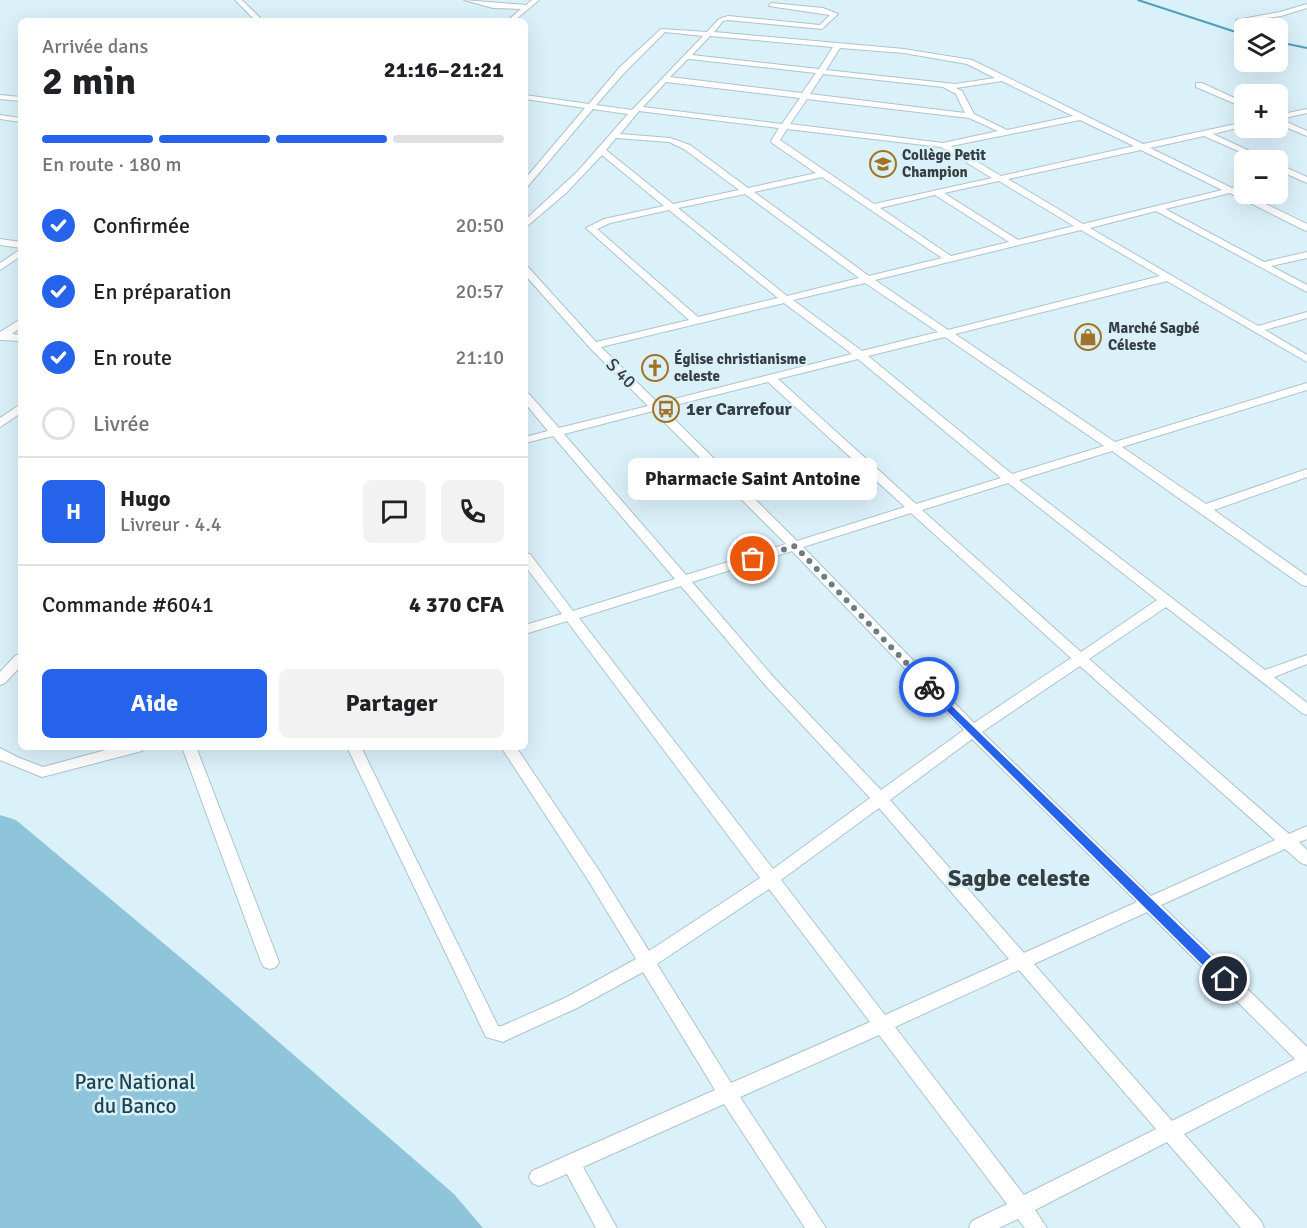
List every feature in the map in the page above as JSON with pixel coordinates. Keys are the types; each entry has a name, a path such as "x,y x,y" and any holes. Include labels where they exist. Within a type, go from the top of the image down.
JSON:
{"street":[{"path":"238,0 257,18"},
{"path":"467,0 493,6 526,7"},
{"path":"513,18 536,0"},
{"path":"528,222 603,152 664,79 689,57 724,18 822,27 835,14 823,10 771,5"},
{"path":"1253,18 1303,11 1307,6"},
{"path":"528,181 623,69 663,30 838,45 960,59 1307,228"},
{"path":"838,45 775,141 951,260"},
{"path":"689,57 944,85 974,85 1004,79"},
{"path":"664,79 971,116 1006,132"},
{"path":"944,85 959,93 971,116"},
{"path":"1199,85 1234,101"},
{"path":"0,97 18,99"},
{"path":"528,97 943,145 1082,117"},
{"path":"1288,115 1307,111"},
{"path":"0,117 18,120"},
{"path":"871,207 1234,126"},
{"path":"1288,126 1307,134"},
{"path":"1205,133 1243,150"},
{"path":"616,136 680,143 868,280 1112,448 1205,509 1307,582"},
{"path":"943,145 1307,358"},
{"path":"603,152 785,299 860,355 1010,479 1307,710"},
{"path":"1288,171 1307,180"},
{"path":"696,321 591,228 607,221 823,174"},
{"path":"1288,177 1296,175"},
{"path":"594,346 1234,189"},
{"path":"936,192 1017,243"},
{"path":"1158,209 1307,289"},
{"path":"0,242 18,245"},
{"path":"0,267 18,254"},
{"path":"1263,265 1307,255"},
{"name":"S 40","path":"528,274 594,346 795,546 973,731 1307,1061"},
{"path":"528,439 1169,278"},
{"path":"1258,328 1307,315"},
{"path":"1,336 18,324"},
{"path":"1,336 18,338"},
{"path":"770,378 915,507 995,583 1307,859"},
{"path":"528,629 1307,386"},
{"path":"528,399 771,683 880,799 1254,1228"},
{"path":"0,424 18,410"},
{"path":"1205,509 1307,473"},
{"path":"528,561 1037,1228"},
{"path":"1293,572 1307,565"},
{"path":"355,750 492,1032 503,1034 571,1003 648,961 771,879 973,731 1167,600"},
{"path":"1263,676 1307,659"},
{"path":"0,680 18,661"},
{"path":"0,753 12,761 42,772 126,750"},
{"path":"190,750 270,962"},
{"path":"510,750 648,961 727,1093 816,1228"},
{"path":"539,1177 882,1025 1307,832"},
{"path":"979,1228 1307,1061"},
{"path":"571,1163 607,1228"}],"green space":[{"name":"Parc National du Banco","path":"0,815 16,820 205,978 454,1194 483,1228 0,1228"}],"waterway":[{"path":"1138,0 1234,31"},
{"path":"1288,44 1307,48"}],"way so far":[{"path":"753,559 795,546 929,687"}],"place":[{"name":"Collège Petit Champion","path":"883,164"},
{"name":"Marché Sagbé Céleste","path":"1088,337"},
{"name":"Église christianisme celeste","path":"655,368"},
{"name":"1er Carrefour","path":"666,409"},
{"name":"Pharmacie Saint Antoine","path":"753,559"}],"district":[{"name":"Sagbe celeste","path":"1019,878"}],"route":[{"path":"929,687 1225,979"}]}
